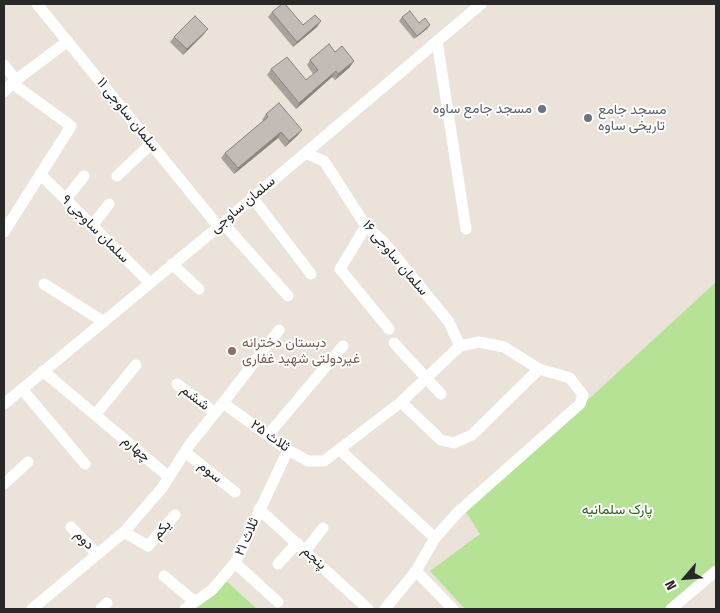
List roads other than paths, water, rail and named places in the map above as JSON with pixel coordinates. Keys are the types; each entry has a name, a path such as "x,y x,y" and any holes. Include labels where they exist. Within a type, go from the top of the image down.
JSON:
{"street":[{"name":"سلمان ساوجی ۱۱","path":"37,4 151,144 221,225 288,296"},
{"name":"سلمان ساوجی","path":"4,404 221,225 482,4"},
{"path":"4,92 14,82 68,41"},
{"path":"437,41 466,229"},
{"path":"4,65 14,82 71,126 4,232"},
{"path":"117,176 151,144"},
{"name":"سلمان ساوجی ۱۶","path":"305,153 324,161 366,226 383,241 449,322 460,346"},
{"name":"سلمان ساوجی ۹","path":"40,174 150,283"},
{"path":"66,200 84,176"},
{"path":"252,198 311,274"},
{"path":"92,226 109,204"},
{"path":"366,226 340,269 389,329"},
{"path":"172,264 199,289"},
{"path":"44,284 104,322"},
{"path":"32,609 124,532 148,505 214,412 279,330"},
{"path":"385,609 416,571 435,538 458,512 580,404 583,395 570,378 539,369 513,352 496,344 479,342 460,346"},
{"path":"394,343 425,379 441,394"},
{"path":"268,435 343,346"},
{"name":"ثلاث ۲۵","path":"223,403 288,450 308,461 324,461 401,402 460,346"},
{"path":"99,418 136,365"},
{"path":"401,402 441,440 454,443 472,435 539,369"},
{"name":"چهارم","path":"43,371 169,477"},
{"name":"ششم","path":"177,384 214,412"},
{"path":"22,389 85,464"},
{"name":"ثلاث ۲۱","path":"185,609 212,590 235,563 288,450"},
{"path":"340,450 435,538"},
{"name":"سوم","path":"185,452 234,492"},
{"path":"4,484 28,462"},
{"name":"پنجم","path":"259,509 302,546 368,609"},
{"name":"یکم","path":"124,532 148,546 175,516"},
{"name":"دوم","path":"71,527 97,554"},
{"path":"278,564 322,528"},
{"path":"235,563 278,602"},
{"path":"416,571 453,609"},
{"path":"676,608 716,571"},
{"path":"164,576 195,602"}],"place":[{"name":"مسجد جامع ساوه","path":"542,109"},
{"name":"مسجد جامع تاریخی ساوه","path":"588,118"},
{"name":"دبستان دخترانه غیردولتی شهید غفاری","path":"232,351"}],"park label":[{"name":"پارک سلمانیه","path":"617,510"}]}
